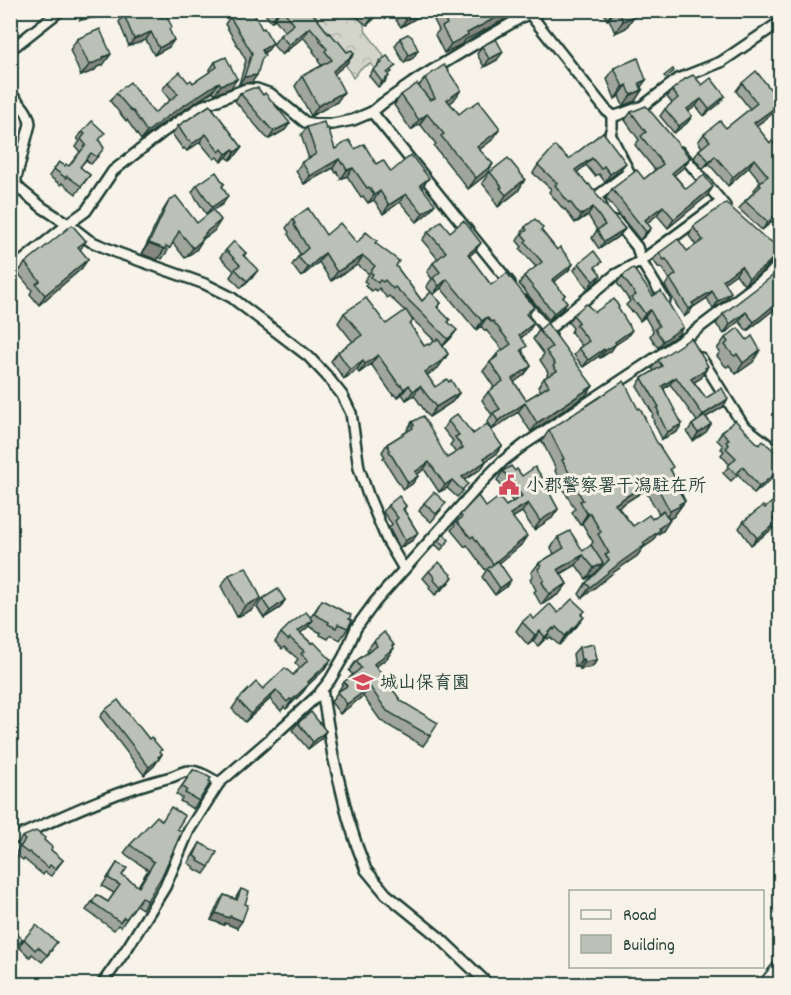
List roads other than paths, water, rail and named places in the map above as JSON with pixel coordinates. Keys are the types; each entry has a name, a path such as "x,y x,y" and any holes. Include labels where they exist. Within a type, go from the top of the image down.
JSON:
{"main road":[{"path":"767,984 780,968"}],"street":[{"path":"10,50 61,10"},
{"path":"10,271 86,211 113,171 202,106 246,89 257,89 271,94 305,122 333,124 353,120 372,112 421,77 532,12 612,115 610,134 629,172 596,197 637,247 641,261 670,308"},
{"path":"612,115 615,116 642,106 678,79 721,62 780,22"},
{"path":"10,93 26,112 30,124 16,178 16,185 22,191 90,241 205,284 231,297 308,356 342,395 351,413 359,468 368,495 387,540 404,569"},
{"path":"642,106 650,115"},
{"path":"372,112 554,340"},
{"path":"671,141 721,202 735,215"},
{"path":"548,330 615,275 641,261 721,202"},
{"path":"102,984 165,887 189,831 219,783 313,701 330,680 356,628 375,602 485,479 525,444 689,340 769,275 780,263"},
{"path":"681,327 689,340"},
{"path":"697,352 743,425 780,454"},
{"path":"589,387 596,397"},
{"path":"322,690 333,756 348,818 366,870 386,894 440,939 488,984"},
{"path":"10,840 87,805 188,771 194,771 219,783"}],"place":[{"name":"小郡警察署干潟駐在所","path":"509,485"},
{"name":"城山保育園","path":"363,682"}]}
